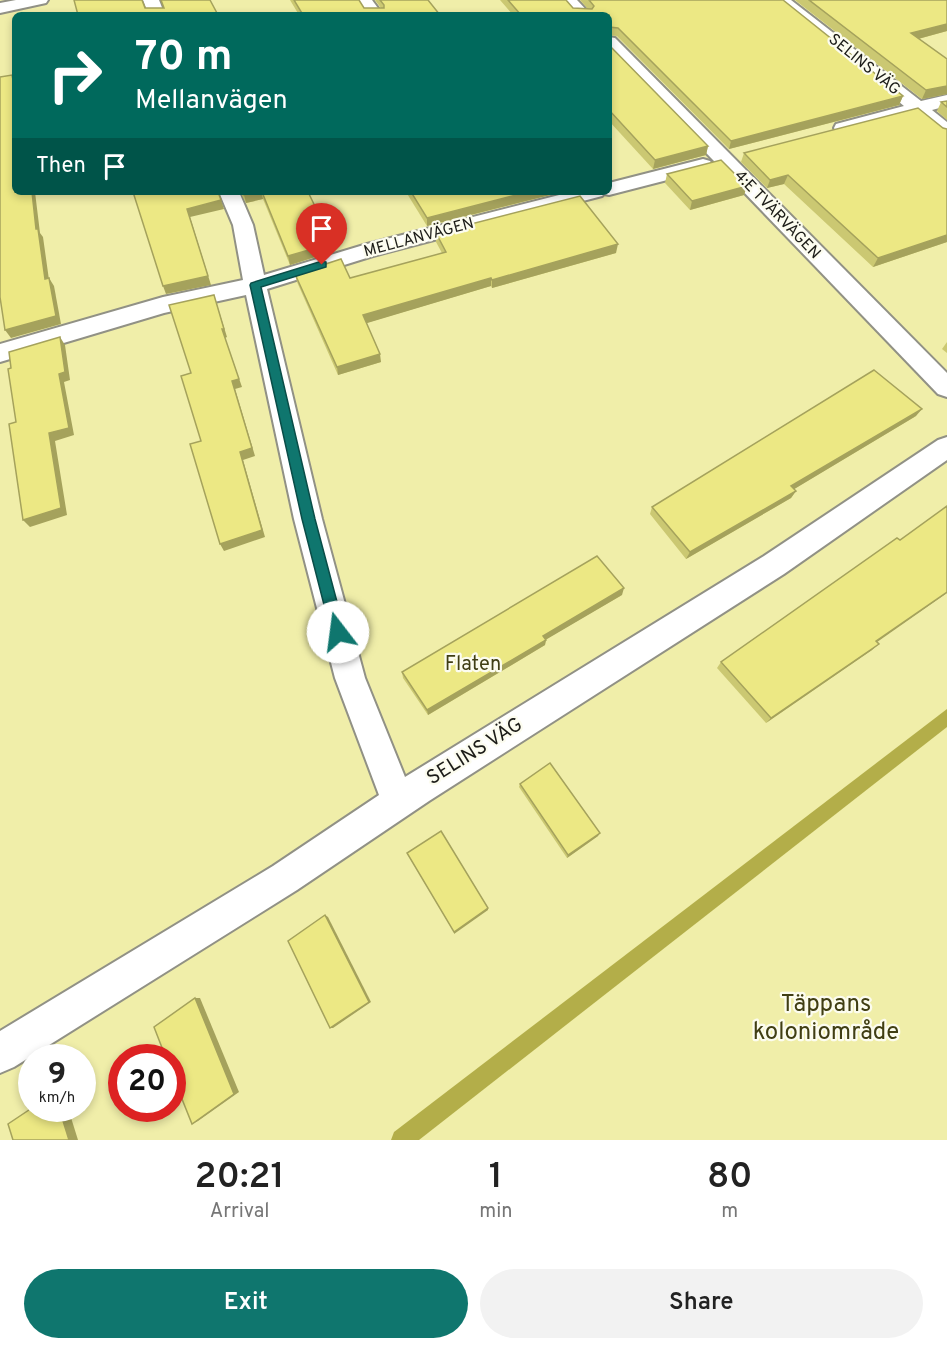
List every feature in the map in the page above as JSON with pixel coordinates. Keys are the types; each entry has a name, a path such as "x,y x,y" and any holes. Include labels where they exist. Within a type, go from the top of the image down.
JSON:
{"lane":[{"path":"0,8 40,0"},
{"path":"568,0 580,12"},
{"name":"SELINS VÄG","path":"781,0 947,130"},
{"name":"4:E TVÄRVÄGEN","path":"612,45 947,388"},
{"path":"826,132 947,100"},
{"path":"612,188 747,154"},
{"path":"230,195 243,225 308,519 350,678 399,802"},
{"name":"MELLANVÄGEN","path":"0,353 164,305 255,285 504,207 577,195"},
{"name":"SELINS VÄG","path":"0,1053 285,878 399,802 774,565 947,447"}],"green space":[{"name":"Flaten","path":"0,0 947,0 947,1140 0,1140"}],"building":[{"path":"74,0 142,0 145,8 164,8 161,0 210,0 216,12 77,12"},
{"path":"294,0 359,0 364,8 384,8 380,0 428,0 438,12 301,12"},
{"path":"508,0 566,0 573,8 592,9 594,6 589,0 783,0 903,96 731,141 618,28 612,27 612,12 518,12"},
{"path":"809,0 947,0 947,24 911,33 947,59 947,86 926,90"},
{"path":"612,48 708,146 655,160 612,113"},
{"path":"12,75 12,195 32,195 45,279 49,278 56,316 5,330 0,297 0,77"},
{"path":"918,108 947,129 947,235 878,258 788,175 770,180 744,153"},
{"path":"721,160 747,186 692,201 667,174"},
{"path":"134,195 219,195 221,200 187,209 208,276 163,286"},
{"path":"263,195 309,195 333,243 288,256"},
{"path":"413,195 516,195 427,218"},
{"path":"580,196 618,244 363,315 380,354 337,367 295,274 341,259 350,278 446,252 436,233"},
{"path":"214,295 224,329 222,329 239,379 232,381 252,448 240,452 262,530 220,544 190,444 201,441 181,376 191,373 169,305"},
{"path":"60,337 65,372 59,374 69,428 49,433 61,508 23,520 9,424 16,422 8,369 11,368 9,352"},
{"path":"874,370 922,409 791,486 796,491 690,552 652,507"},
{"path":"947,506 947,592 876,641 879,644 771,718 721,662 897,538 900,540"},
{"path":"597,556 624,588 543,636 546,640 427,710 402,672"},
{"path":"550,763 600,833 568,855 520,784"},
{"path":"441,831 488,908 454,932 407,853"},
{"path":"325,915 369,1002 330,1028 288,941"},
{"path":"195,998 234,1094 192,1124 186,1109 186,1044 161,1044 154,1027"},
{"path":"18,1117 18,1122 63,1122 69,1140 13,1140 8,1124"}],"waterway":[{"path":"402,1140 947,717"}],"route":[{"path":"322,265 255,285 308,519 338,632"}],"park label":[{"name":"Täppans koloniområde","path":"826,1019"}]}
